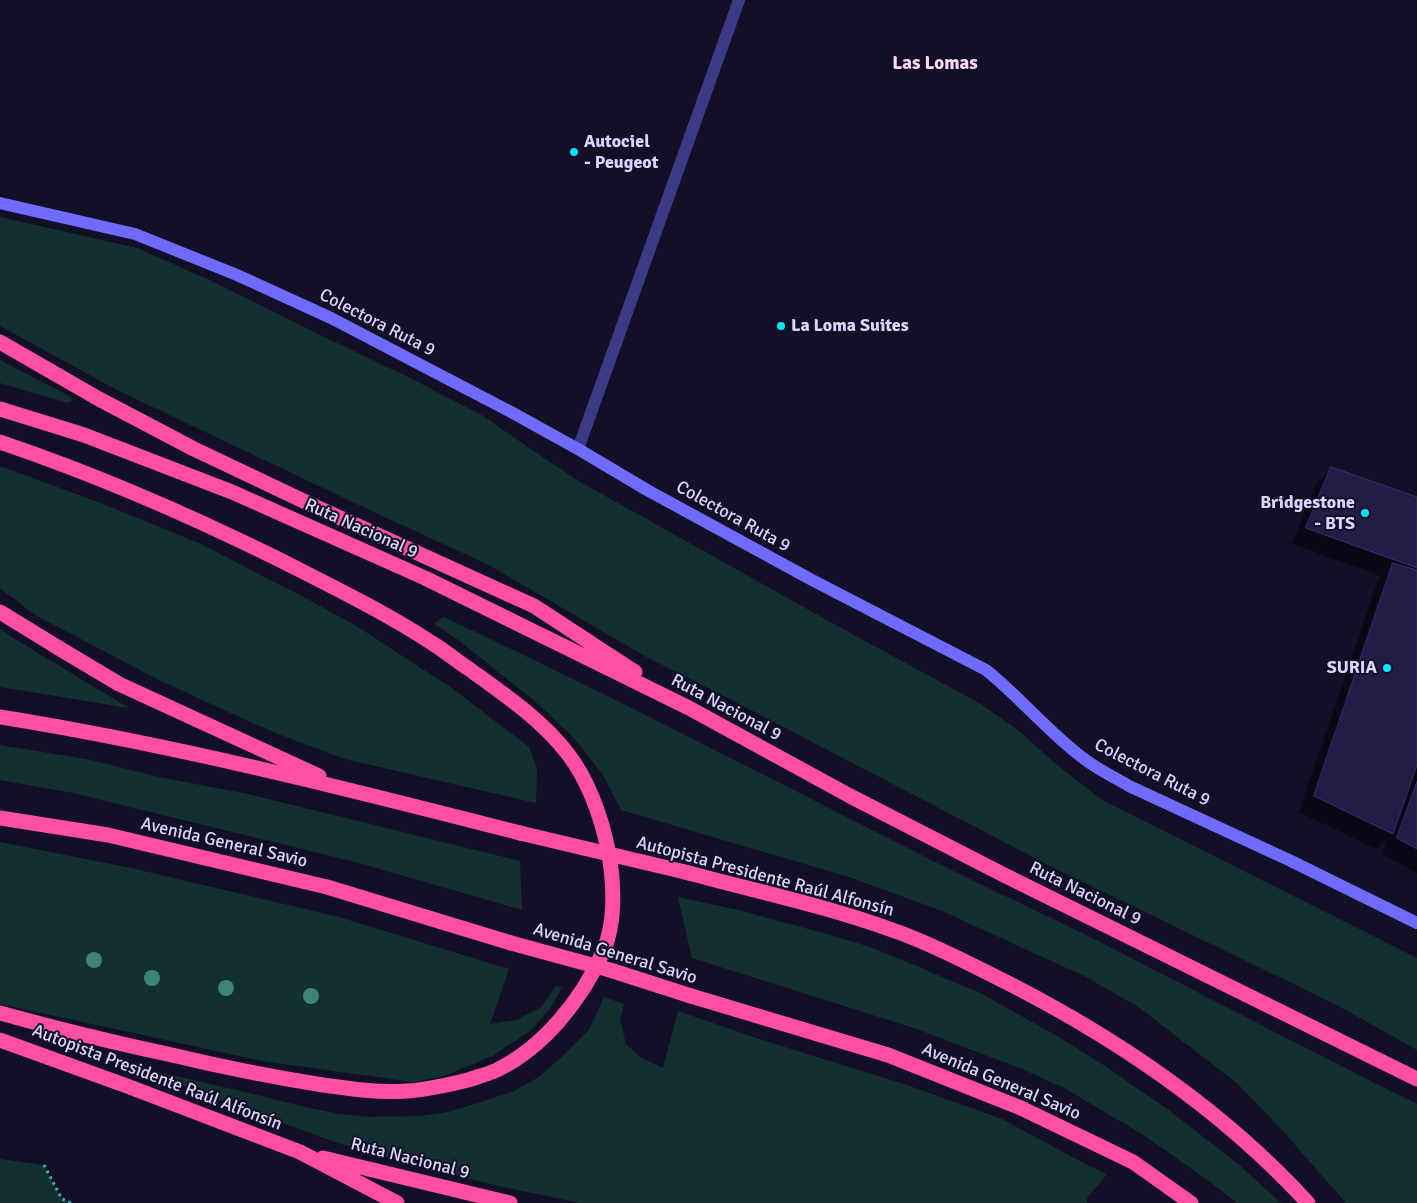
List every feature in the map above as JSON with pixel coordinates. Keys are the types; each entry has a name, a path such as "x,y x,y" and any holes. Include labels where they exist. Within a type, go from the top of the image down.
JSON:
{"highway":[{"path":"0,342 99,399 194,449 534,606 689,708"},
{"name":"Ruta Nacional 9","path":"0,409 84,435 232,492 425,578 689,708 850,796 1004,875 1417,1079"},
{"path":"0,442 134,492 216,528 337,589 431,642 503,694 552,736 570,756 585,779 596,805 604,837 612,878 614,902 611,928 603,951 572,1005 541,1039 518,1058 493,1072 441,1086 406,1091 375,1091 294,1080 231,1069 92,1037 0,1013"},
{"path":"0,612 119,684 345,788"},
{"path":"0,717 135,741 345,788"},
{"name":"Autopista Presidente Raúl Alfonsín","path":"345,788 685,872 859,918 906,935 1012,984 1079,1021 1186,1093 1253,1149 1308,1203"},
{"name":"Avenida General Savio","path":"0,818 108,835 327,887 511,943 610,970 888,1055 1022,1108 1132,1162 1191,1203"},
{"name":"Autopista Presidente Raúl Alfonsín","path":"0,1040 300,1152"},
{"path":"300,1152 397,1203"},
{"name":"Ruta Nacional 9","path":"300,1152 510,1203"}],"street":[{"name":"Colectora Ruta 9","path":"0,203 135,234 237,275 331,318 511,412 803,575 986,670 1084,760 1129,786 1291,861 1417,924"}],"lane":[{"path":"578,449 739,0"}],"path":[{"path":"44,1165 62,1199 71,1203"}],"green space":[{"path":"0,217 137,248 209,280 408,377 485,417 577,480 979,703 1018,730 1057,765 1102,800 1417,958 1417,1050 1337,1005 1054,868 643,655 487,564 119,391 0,326"},
{"path":"0,360 71,397 72,401 67,403 0,383"},
{"path":"0,466 103,504 201,544 358,627 453,689 529,747 537,768 536,803 345,759 296,741 159,680 35,615 0,588"},
{"path":"444,617 627,706 950,869 1136,960 1417,1104 1417,1203 1346,1203 1282,1130 1237,1083 1137,1006 1084,976 942,911 849,877 621,810 603,775 575,739 537,703 457,639 434,624"},
{"path":"0,629 15,639 129,708 0,687"},
{"path":"0,745 91,760 159,777 248,794 520,861 522,910 359,863 73,793 0,780"},
{"path":"0,842 131,868 339,917 509,969 490,1024 516,1020 541,1007 556,986 562,988 549,1010 529,1032 492,1056 444,1076 413,1082 262,1061 0,1004"},
{"path":"678,897 738,910 867,946 982,994 1099,1062 1170,1111 1238,1164 1281,1203 1237,1203 1142,1134 1064,1088 1022,1069 914,1028 692,958"},
{"path":"604,997 624,1004 620,1019 626,1044 640,1057 663,1068 678,1011 759,1039 904,1084 1002,1119 1107,1174 1087,1198 1087,1203 580,1203 494,1185 403,1162 332,1141 120,1063 339,1114 371,1117 419,1116 449,1112 514,1091 537,1078 589,1030"},
{"path":"0,1159 44,1165 62,1199 71,1203 0,1203"}],"building":[{"name":"Bridgestone - BTS","path":"1331,467 1417,497 1417,568 1306,528"},
{"name":"SURIA","path":"1393,563 1417,570 1417,765 1393,834 1314,796"},
{"path":"1417,782 1417,849 1397,838"}],"place":[{"name":"Autociel - Peugeot","path":"574,152"},
{"name":"La Loma Suites","path":"781,326"},
{"name":"Bridgestone - BTS","path":"1365,513"},
{"name":"SURIA","path":"1387,668"}],"district":[{"name":"Las Lomas","path":"935,64"}]}
